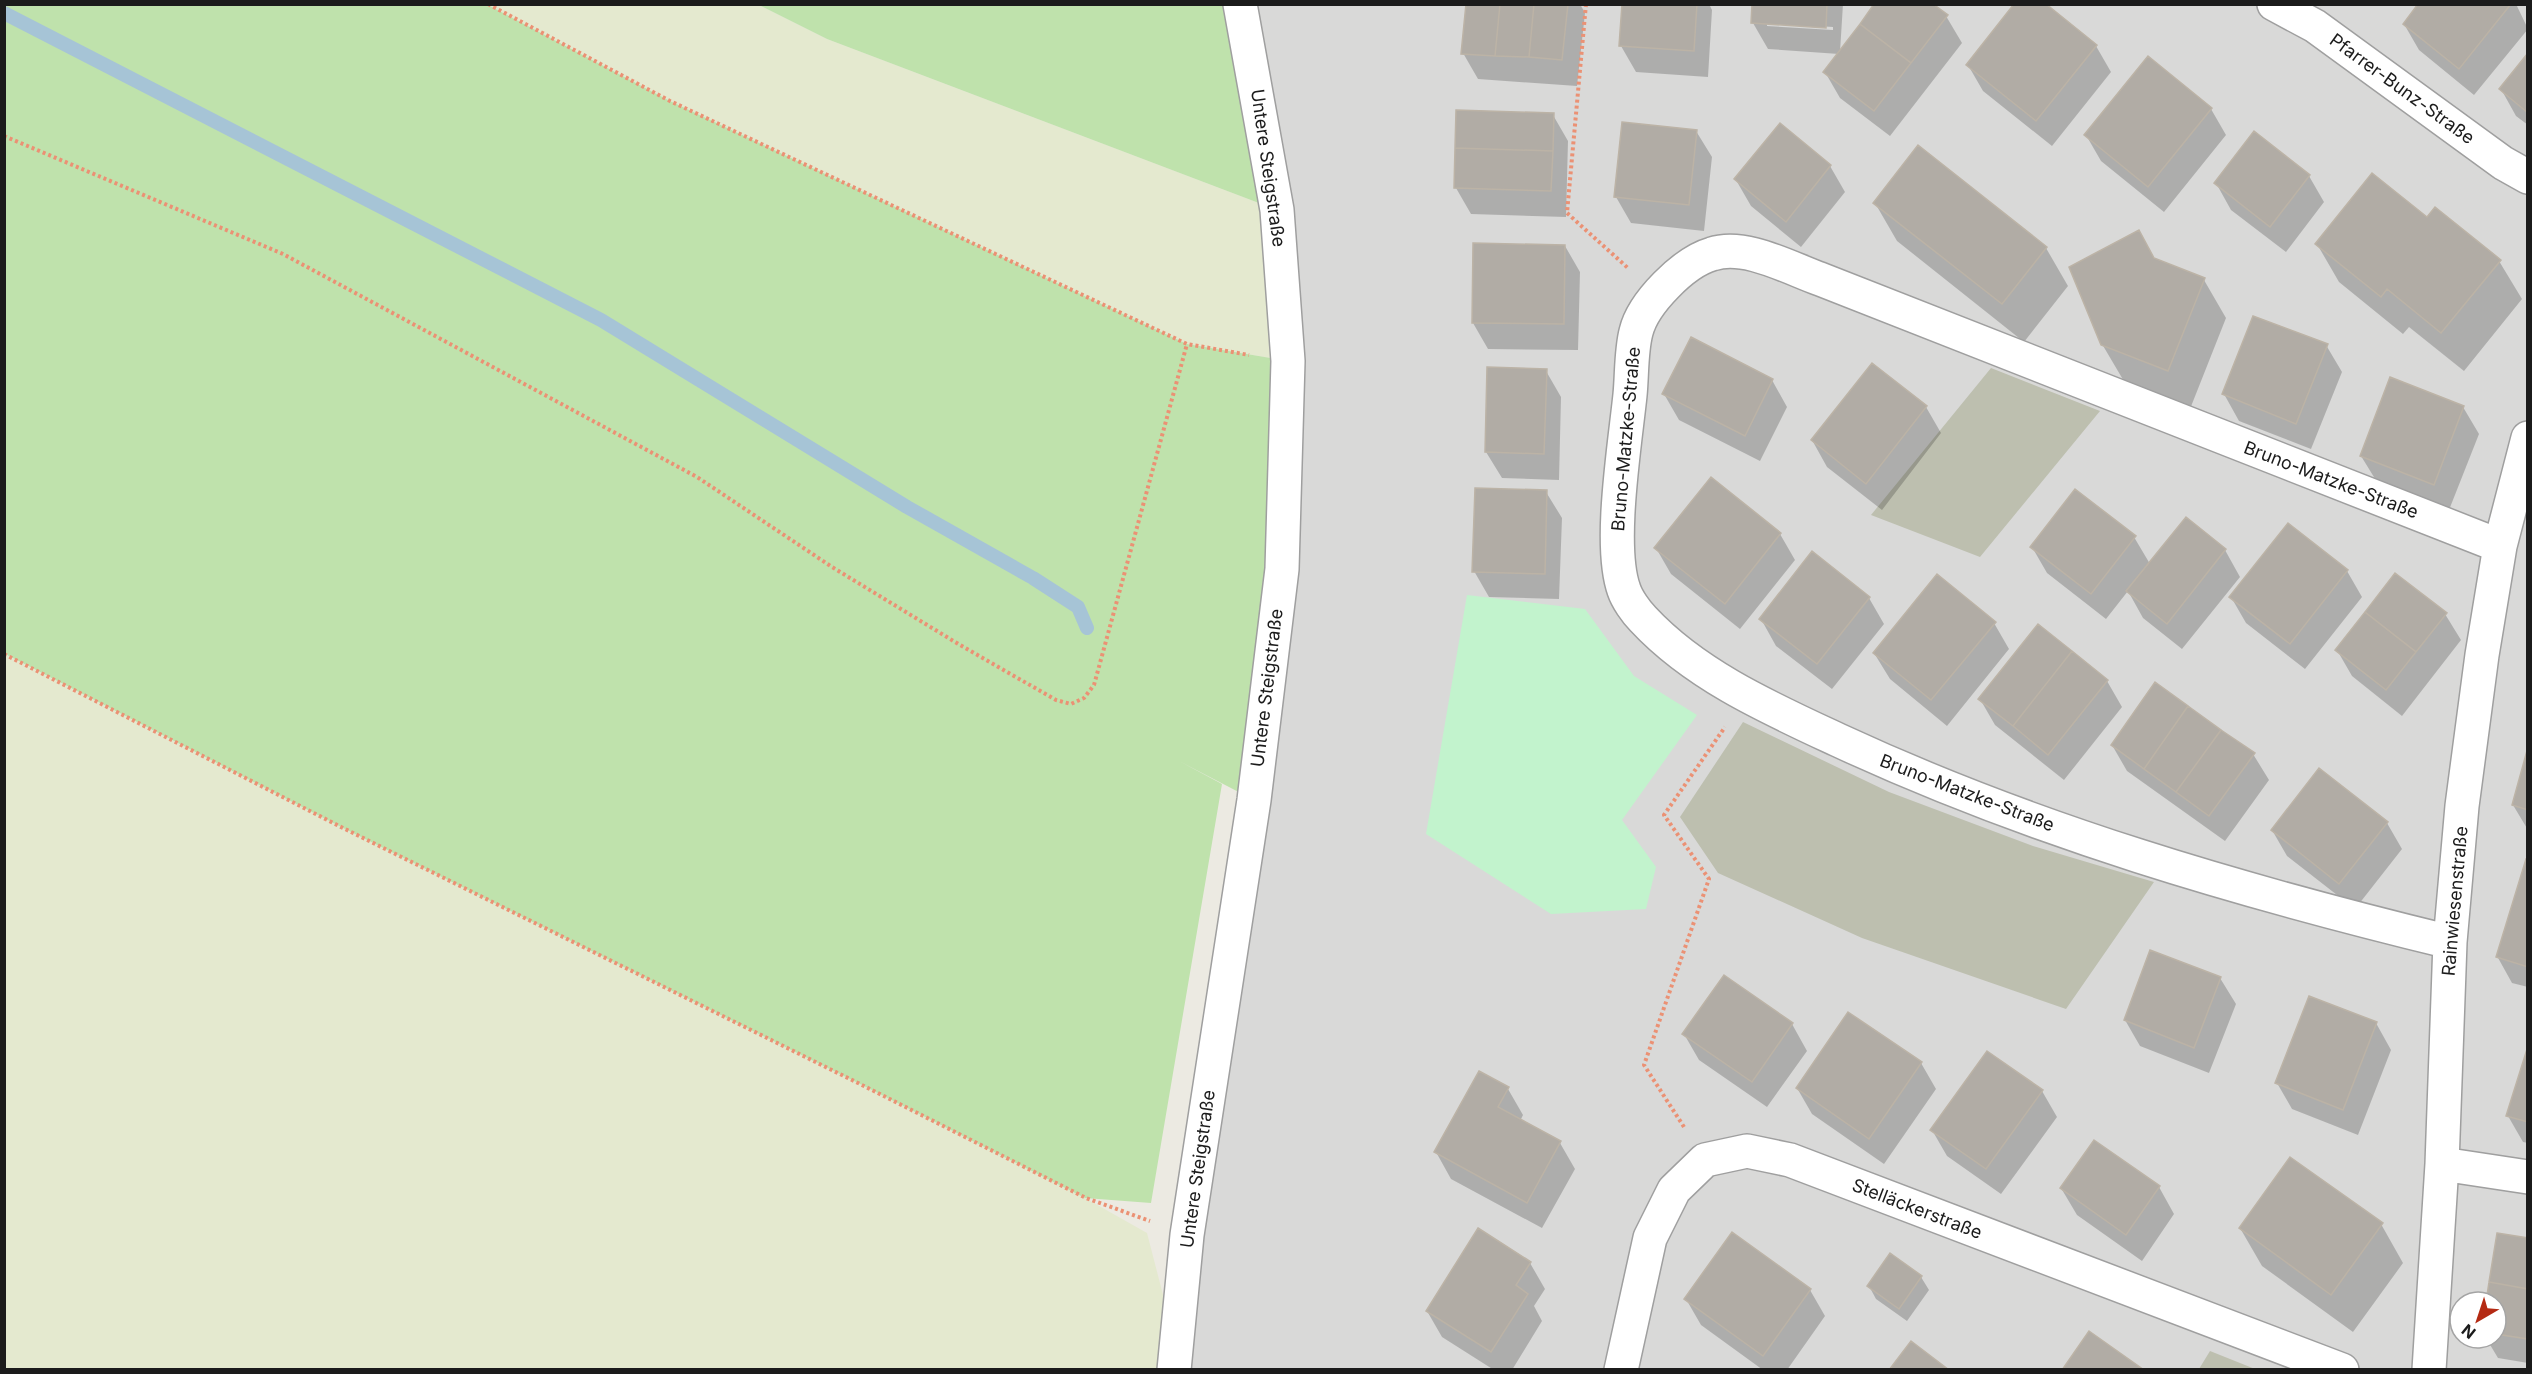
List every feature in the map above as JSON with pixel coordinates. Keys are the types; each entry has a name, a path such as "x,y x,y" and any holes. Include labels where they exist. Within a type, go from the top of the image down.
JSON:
{"street":[{"name":"Untere Steigstraße","path":"1174,1370 1187,1234 1254,800 1282,569 1288,361 1277,210 1240,4"},
{"name":"Pfarrer-Bunz-Straße","path":"2274,4 2315,26 2503,163 2528,177"},
{"name":"Bruno-Matzke-Straße","path":"2450,942 2310,907 2087,839 1950,790 1802,723 1692,663 1641,618 1624,591 1617,544 1636,330 1658,295 1691,263 1715,252 1745,253 1820,279 2500,546"},
{"name":"Rainwiesenstraße","path":"2429,1370 2442,1164 2450,942 2463,806 2482,655 2500,546 2528,438"},
{"name":"Stelläckerstraße","path":"1705,1160 1747,1151 1790,1160 2342,1370"},
{"path":"1621,1370 1650,1238 1674,1190 1705,1160"},
{"path":"2442,1164 2528,1178"}],"path":[{"path":"488,4 670,102 1187,344 1288,361"},
{"path":"1586,4 1567,213 1658,295"},
{"path":"4,136 284,254 697,477 832,567 950,639 1056,700 1071,704 1084,698 1094,685 1187,344"},
{"path":"4,654 343,828 848,1077 1086,1198 1187,1234"},
{"path":"1705,1160 1644,1065 1709,879 1664,814 1747,695"}],"shaded area":[{"path":"488,5 759,5 827,39 1277,210 1288,361 1187,344 670,101"},
{"path":"1240,5 2527,5 2527,1369 1174,1370 1286,459"},
{"path":"1991,368 2100,411 1980,557 1871,515"},
{"path":"4,654 343,828 858,1083 1085,1198 1147,1233 1176,1345 1174,1369 5,1369"},
{"path":"1743,722 1889,792 2033,846 2154,882 2066,1009 1862,938 1718,873 1680,817"},
{"path":"2210,1351 2255,1369 2199,1369"}],"green space":[{"path":"4,5 488,5 670,101 1187,344 1288,361 1254,800 1179,761 1222,784 1151,1203 1085,1198 343,828 5,654"},
{"path":"759,5 1240,5 1277,210 827,39"},
{"path":"1467,595 1585,609 1634,676 1697,715 1622,820 1656,867 1646,909 1551,914 1426,834"}],"building":[{"path":"1466,4 1500,4 1495,56 1461,54"},
{"path":"1500,4 1534,4 1529,57 1495,56"},
{"path":"1534,4 1568,4 1562,60 1529,57"},
{"path":"1622,4 1697,4 1694,51 1619,46"},
{"path":"1752,4 1827,4 1826,28 1751,23"},
{"path":"1874,4 1933,4 1948,15 1911,63 1860,24"},
{"path":"2014,4 2046,4 2097,45 2036,121 1966,65"},
{"path":"2418,4 2511,4 2459,69 2403,24"},
{"path":"1860,24 1911,63 1874,111 1823,72"},
{"path":"2528,53 2528,113 2499,89"},
{"path":"2148,56 2212,108 2148,187 2084,135"},
{"path":"1456,110 1554,113 1553,151 1455,148"},
{"path":"1622,122 1697,130 1689,205 1614,197"},
{"path":"1780,123 1831,165 1786,222 1734,179"},
{"path":"2254,131 2310,175 2270,227 2214,183"},
{"path":"1918,145 2047,247 2002,304 1873,203"},
{"path":"1455,148 1553,151 1551,191 1454,188"},
{"path":"2372,173 2427,217 2435,207 2501,260 2441,333 2387,289 2381,297 2315,244"},
{"path":"2139,230 2154,258 2205,278 2168,371 2101,345 2069,267"},
{"path":"1473,243 1565,245 1564,324 1472,323"},
{"path":"2253,316 2328,344 2296,424 2222,394"},
{"path":"1691,337 1773,379 1745,436 1662,394"},
{"path":"1872,363 1927,406 1866,484 1811,440"},
{"path":"1487,367 1547,369 1544,454 1485,452"},
{"path":"2390,377 2464,406 2434,485 2360,456"},
{"path":"1711,477 1781,533 1725,604 1654,548"},
{"path":"1475,488 1547,490 1545,574 1472,572"},
{"path":"2075,489 2136,536 2091,594 2030,547"},
{"path":"2186,517 2226,549 2167,624 2126,591"},
{"path":"2288,523 2348,570 2290,644 2229,597"},
{"path":"1812,551 1870,597 1817,664 1759,619"},
{"path":"2395,573 2447,613 2416,652 2365,612"},
{"path":"1937,574 1996,622 1931,700 1873,653"},
{"path":"2365,612 2416,652 2386,690 2335,650"},
{"path":"2038,624 2072,651 2013,726 1978,699"},
{"path":"2072,651 2108,680 2048,755 2013,726"},
{"path":"2155,682 2188,706 2144,769 2111,745"},
{"path":"2188,706 2221,730 2176,792 2144,769"},
{"path":"2221,730 2255,753 2209,816 2176,792"},
{"path":"2528,747 2528,810 2512,805"},
{"path":"2319,768 2388,822 2339,884 2271,830"},
{"path":"2526,859 2528,860 2528,967 2496,957"},
{"path":"2150,950 2221,977 2194,1048 2124,1020"},
{"path":"1724,975 1793,1023 1752,1082 1682,1034"},
{"path":"2309,996 2377,1022 2343,1110 2275,1083"},
{"path":"1848,1012 1922,1062 1869,1139 1796,1088"},
{"path":"2528,1046 2528,1122 2506,1116"},
{"path":"1987,1051 2043,1090 1986,1169 1930,1130"},
{"path":"1479,1071 1509,1087 1498,1107 1561,1141 1527,1203 1434,1152"},
{"path":"2094,1140 2160,1186 2126,1235 2060,1188"},
{"path":"2290,1157 2383,1223 2331,1295 2239,1228"},
{"path":"1478,1228 1531,1262 1516,1285 1528,1294 1491,1352 1426,1311"},
{"path":"1732,1232 1811,1289 1763,1356 1684,1299"},
{"path":"2497,1233 2528,1238 2528,1289 2489,1282"},
{"path":"1890,1253 1922,1276 1899,1309 1867,1286"},
{"path":"2489,1282 2528,1289 2528,1339 2508,1336 2508,1290 2488,1290"},
{"path":"2089,1331 2144,1370 2062,1370"},
{"path":"1911,1341 1949,1370 1889,1370"}],"waterway":[{"path":"4,13 601,320 907,507 1033,578 1078,607 1087,628"}]}
